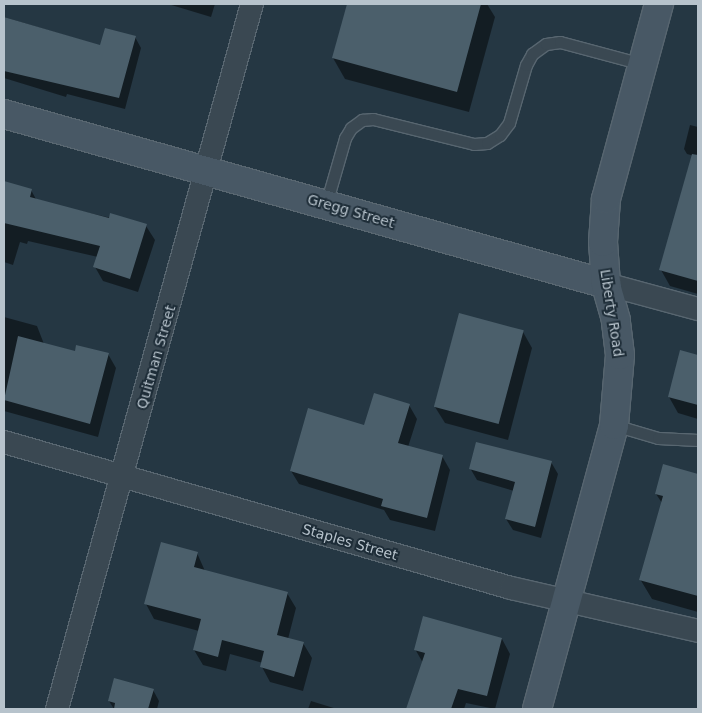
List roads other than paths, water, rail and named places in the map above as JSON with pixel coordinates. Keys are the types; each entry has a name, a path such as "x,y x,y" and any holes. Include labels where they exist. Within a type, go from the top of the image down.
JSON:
{"main road":[{"name":"Liberty Road","path":"537,709 564,603 614,425 620,355 606,284 603,242 606,199 659,4"},
{"name":"Gregg Street","path":"4,114 208,170 606,284"}],"street":[{"name":"Quitman Street","path":"58,709 208,170 252,4"},
{"name":"Gregg Street","path":"606,284 698,309"},
{"name":"Staples Street","path":"4,442 564,603 698,631"}],"lane":[{"path":"326,204 345,138 351,128 362,120 373,119 474,144 487,142 500,135 509,123 526,65 532,54 546,44 560,42 642,64"},
{"path":"614,425 658,438 698,440"}]}
